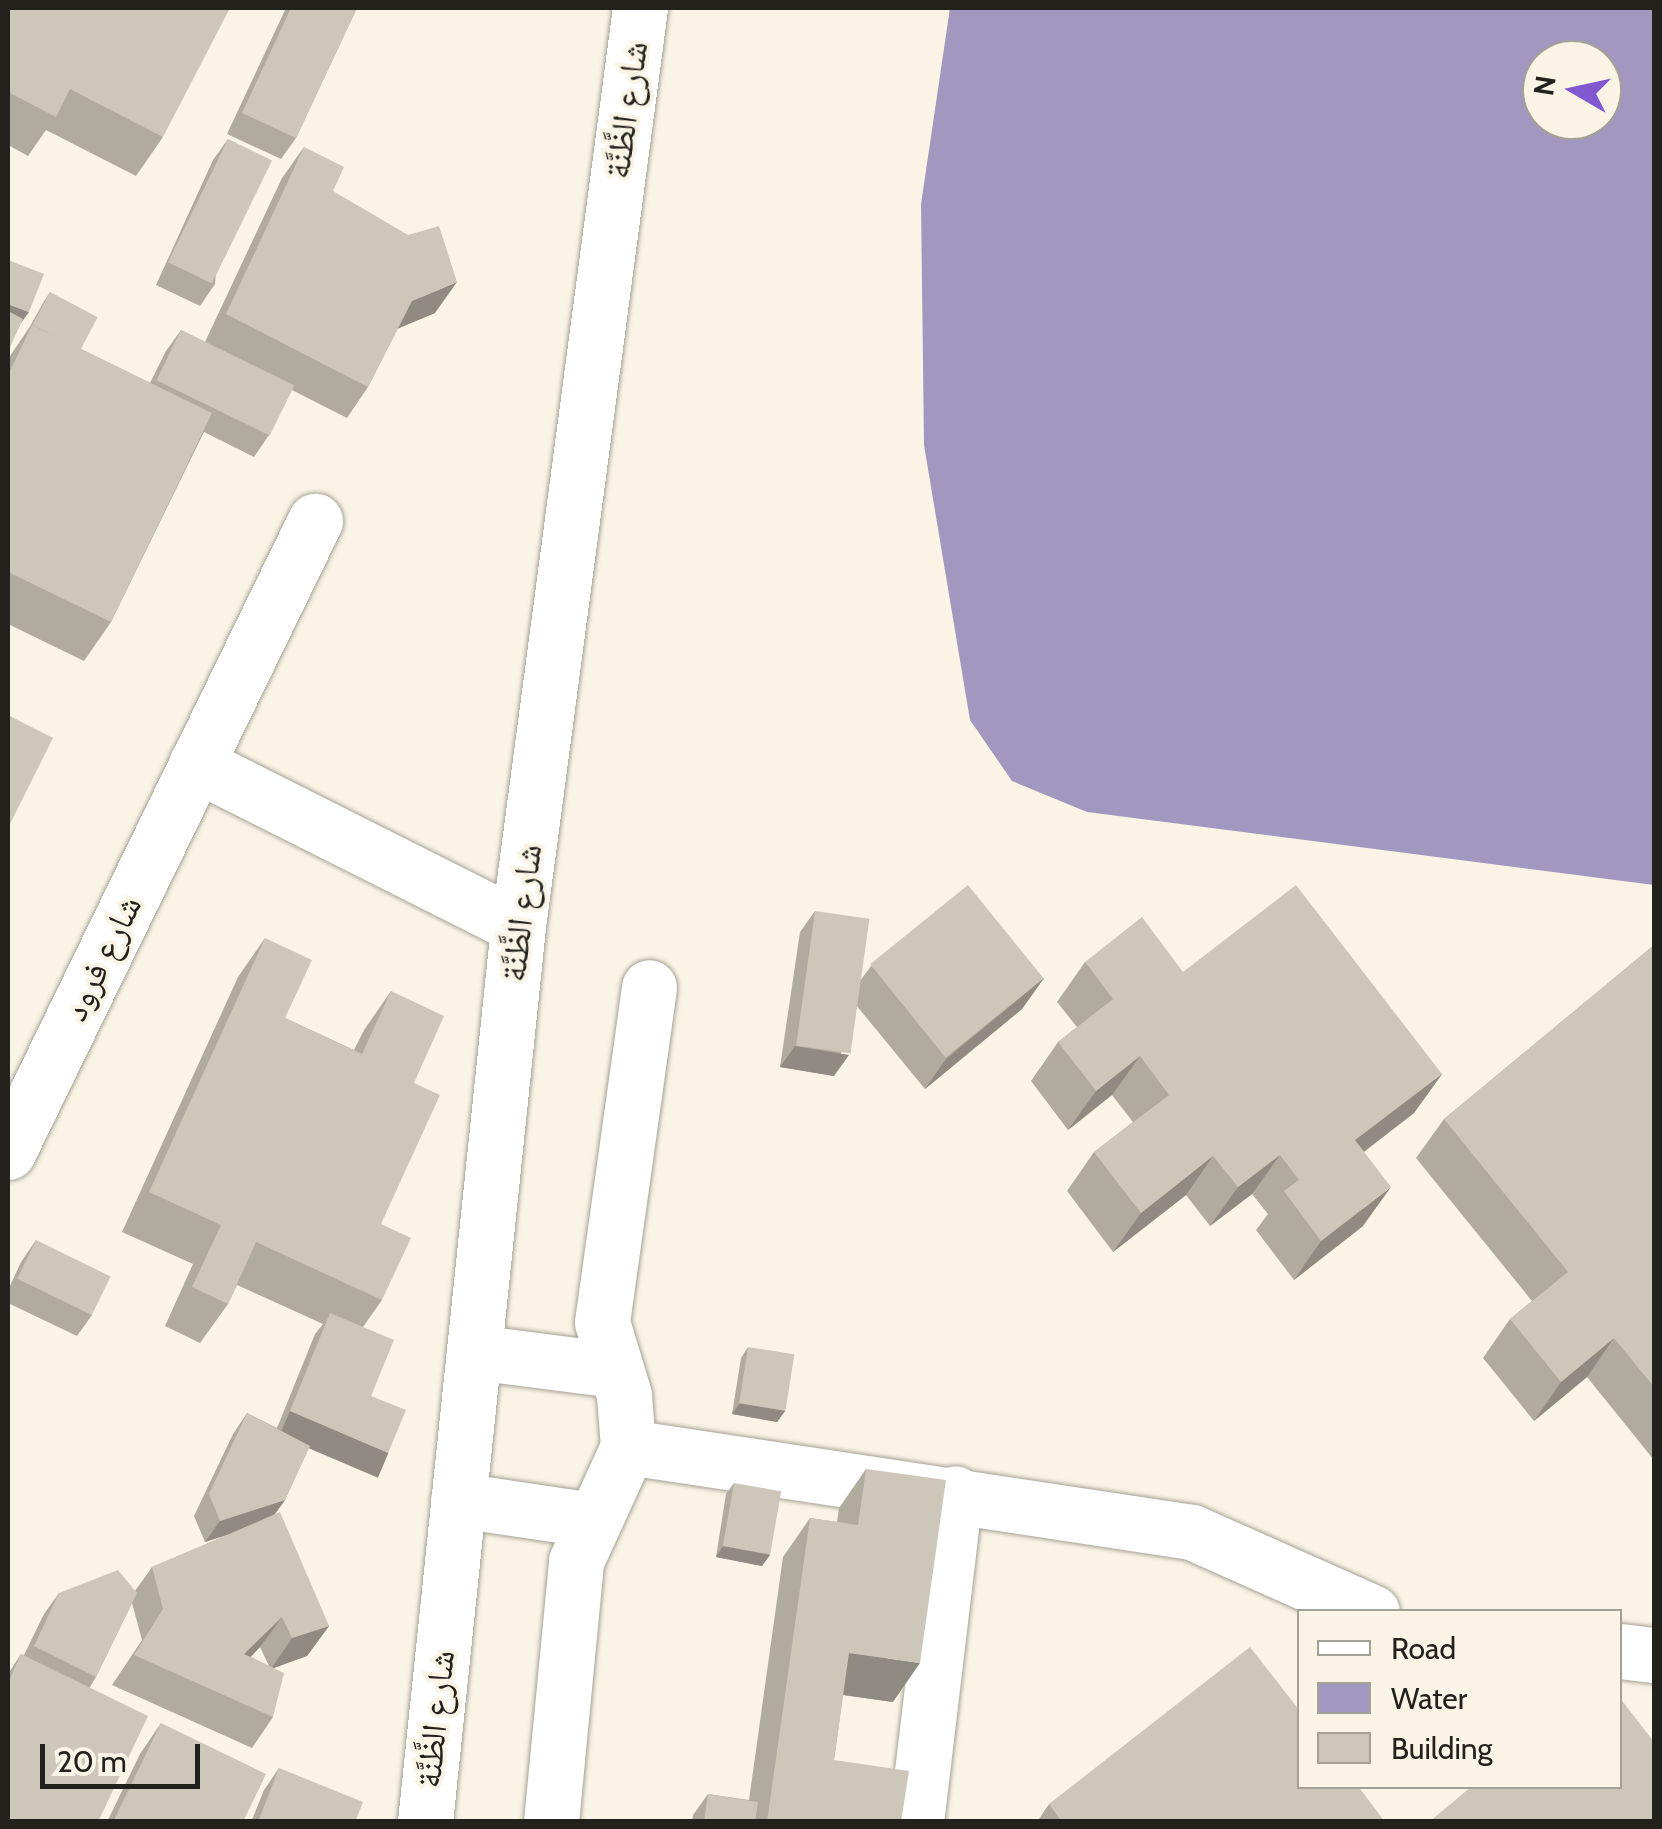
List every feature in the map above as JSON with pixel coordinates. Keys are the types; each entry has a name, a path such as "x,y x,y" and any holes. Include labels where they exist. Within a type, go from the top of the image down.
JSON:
{"street":[{"name":"شارع الظَّنَّة","path":"425,1822 518,926 624,14"},
{"name":"شارع فرود","path":"8,1152 316,521"},
{"path":"196,764 518,926"},
{"path":"551,1822 576,1561 628,1447 602,1306 648,987"},
{"path":"474,1352 614,1370"},
{"path":"628,1447 956,1493 1192,1532 1365,1609"},
{"path":"916,1822 956,1493"},
{"path":"458,1500 593,1520"},
{"path":"1622,1651 1654,1656"}],"water":[{"path":"950,8 1654,8 1654,885 1087,812 1012,781 970,720 924,445 921,204"}],"building":[{"path":"8,8 230,8 163,137 70,89 56,117 8,92"},
{"path":"291,8 357,8 296,138 242,113"},
{"path":"228,139 272,160 212,284 168,262"},
{"path":"304,147 344,167 333,191 408,235 439,226 457,282 412,301 368,387 226,314"},
{"path":"8,260 44,274 29,312 8,304"},
{"path":"50,292 98,317 80,350 33,325"},
{"path":"8,311 23,319 8,351"},
{"path":"32,325 212,413 111,622 8,572 8,375"},
{"path":"181,330 294,385 270,436 156,380"},
{"path":"8,715 53,738 8,828"},
{"path":"968,885 1044,978 946,1058 870,964"},
{"path":"1296,885 1442,1074 1355,1140 1391,1187 1321,1241 1284,1191 1299,1180 1280,1155 1238,1187 1213,1156 1141,1213 1094,1152 1169,1095 1140,1056 1096,1091 1058,1042 1113,999 1085,962 1142,917 1183,972"},
{"path":"815,911 869,919 851,1053 796,1046"},
{"path":"265,938 312,960 285,1018 362,1054 391,991 444,1016 414,1083 440,1095 381,1224 411,1238 382,1300 256,1242 228,1304 192,1287 221,1225 149,1192"},
{"path":"1654,945 1654,1387 1614,1338 1561,1382 1510,1319 1568,1272 1444,1119"},
{"path":"36,1240 111,1276 92,1315 17,1279"},
{"path":"330,1313 394,1340 371,1396 406,1410 388,1453 290,1411"},
{"path":"748,1347 794,1354 786,1411 739,1403"},
{"path":"247,1413 310,1446 285,1500 220,1521 209,1494"},
{"path":"866,1469 946,1480 920,1663 849,1653 834,1760 909,1771 901,1822 767,1822 810,1518 858,1525"},
{"path":"734,1483 781,1491 770,1554 723,1546"},
{"path":"280,1512 329,1626 292,1638 282,1617 244,1654 284,1673 273,1717 134,1655 163,1609 152,1567"},
{"path":"118,1570 137,1593 96,1677 34,1646 59,1593"},
{"path":"1250,1647 1297,1707 1297,1789 1360,1789 1385,1822 1062,1822 1049,1804"},
{"path":"21,1654 148,1716 98,1822 8,1822 8,1683"},
{"path":"1622,1701 1654,1742 1654,1822 1429,1822 1468,1789 1622,1789"},
{"path":"161,1723 266,1774 243,1822 113,1822"},
{"path":"279,1768 363,1802 355,1822 258,1822"},
{"path":"708,1794 758,1802 755,1822 704,1822"}]}
